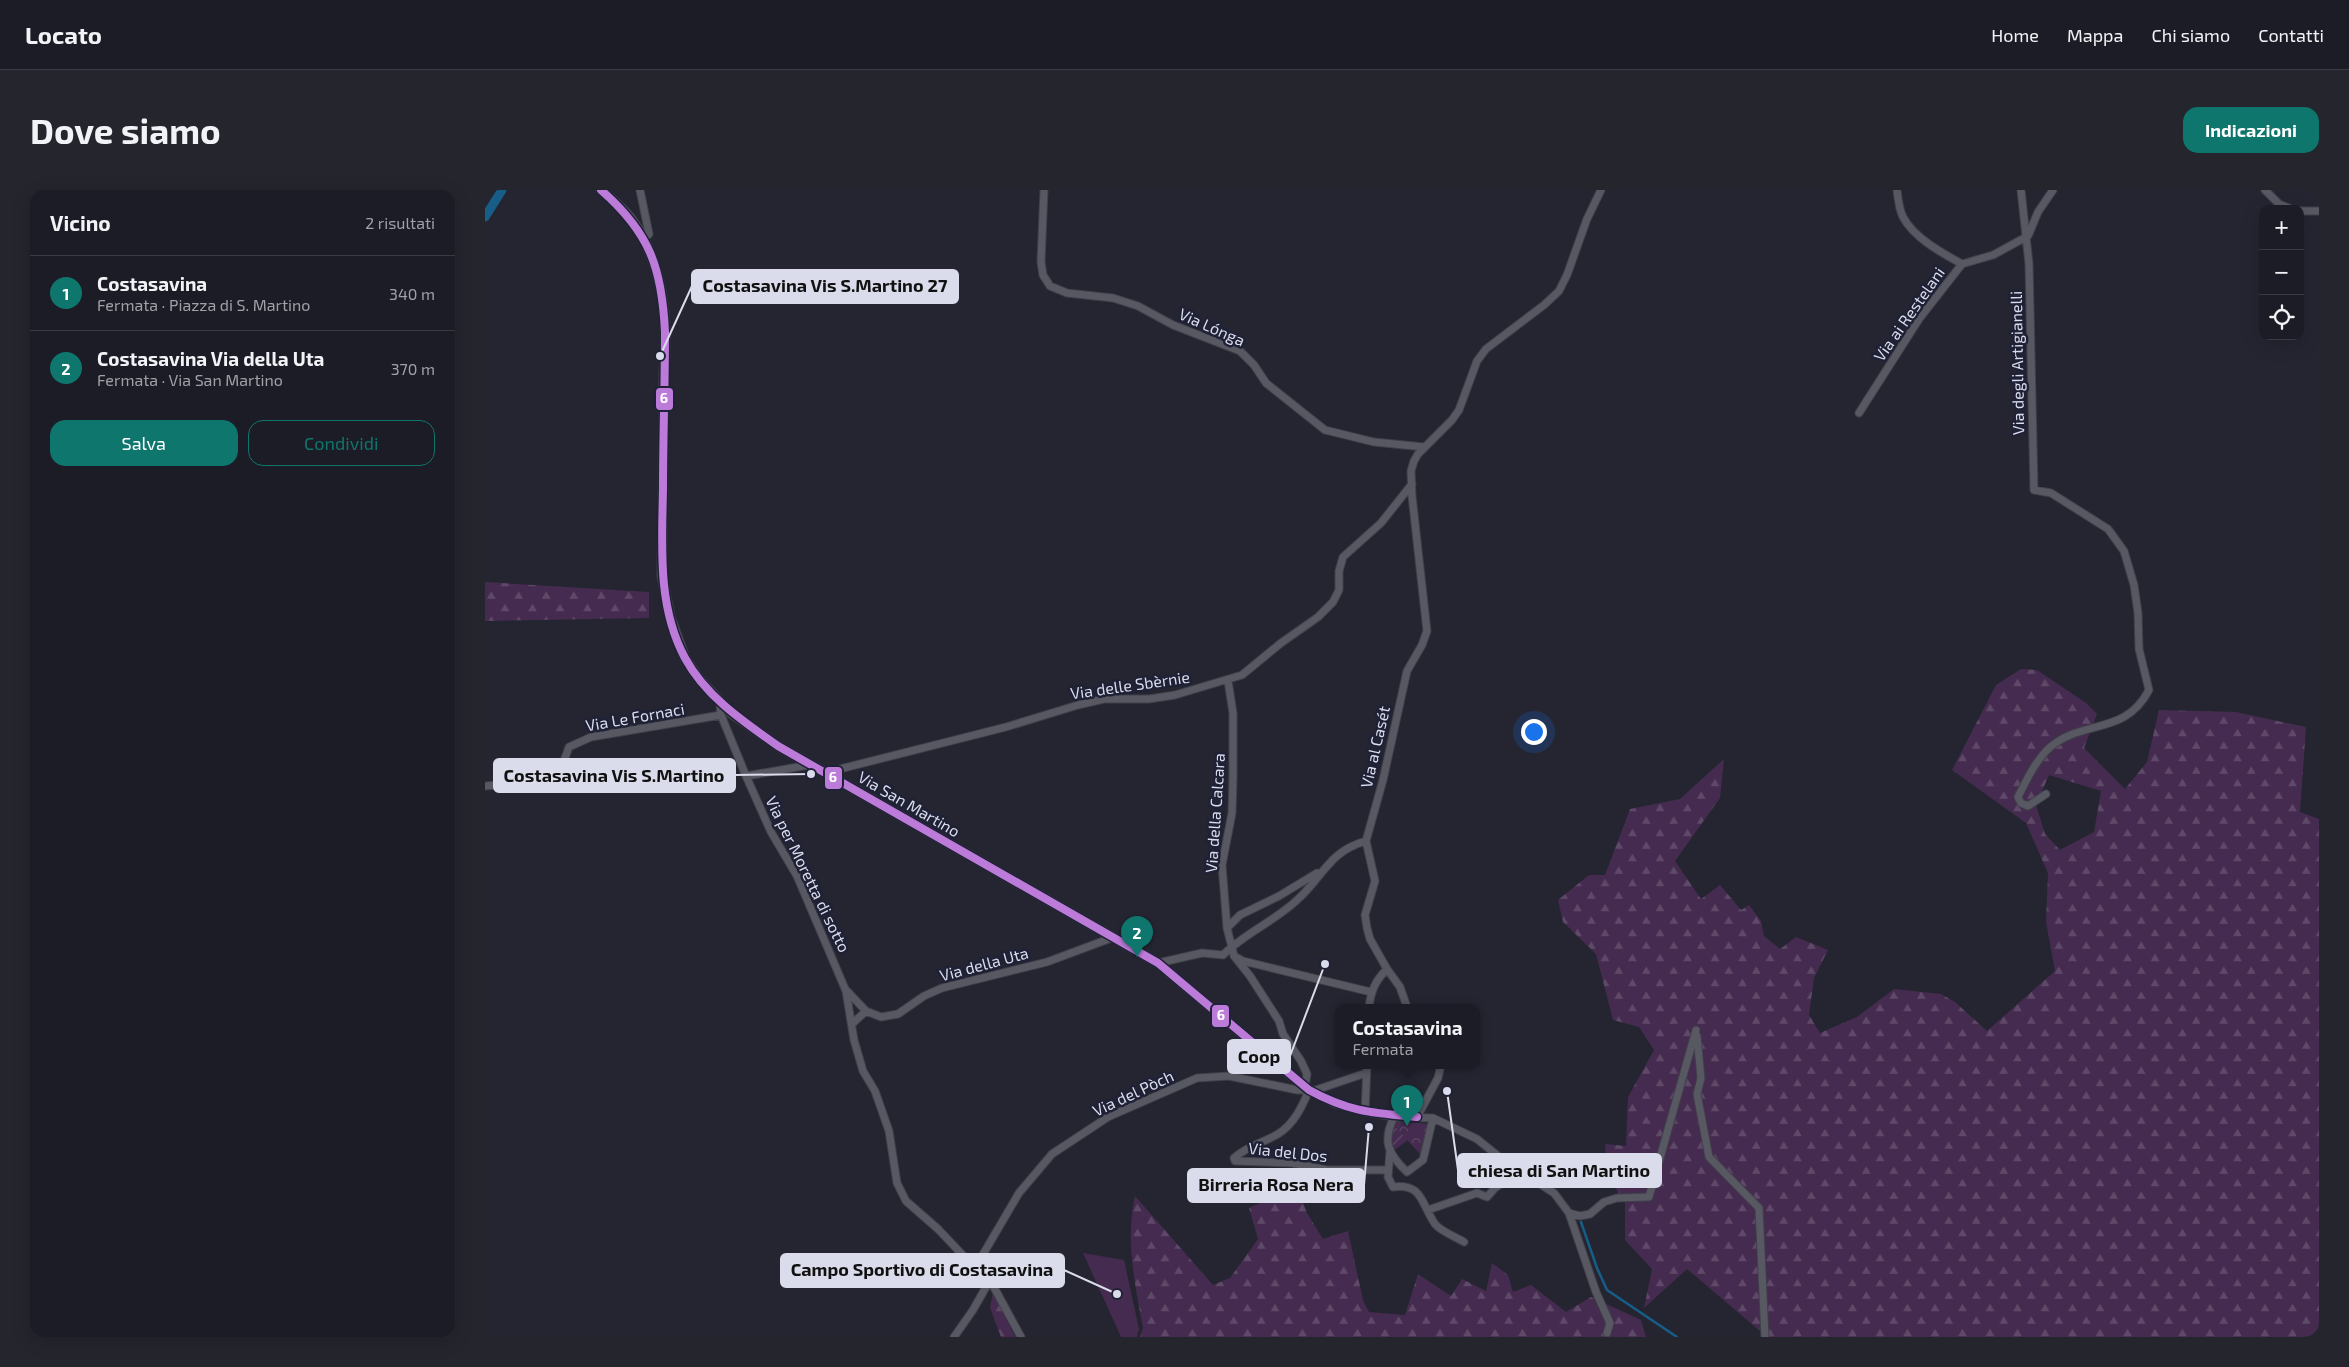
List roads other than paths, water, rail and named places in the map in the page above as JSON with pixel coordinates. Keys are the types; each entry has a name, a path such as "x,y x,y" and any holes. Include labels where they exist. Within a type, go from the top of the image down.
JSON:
{"street":[{"name":"Via San Martino","path":"601,190 631,219 643,239 662,289 666,340 662,576 670,617 685,658 699,679 720,703 777,746 809,765 1158,963 1309,1089 1335,1104 1365,1112 1433,1118"},
{"path":"640,190 649,234 643,239"},
{"name":"Via Lónga","path":"1044,190 1041,262 1043,275 1050,286 1058,290 1113,298 1138,306 1173,325 1240,351 1254,365 1266,383 1325,430 1374,442 1424,447"},
{"path":"1411,484 1414,461 1424,447 1452,420 1459,410 1477,362 1486,349 1544,305 1559,291 1567,275 1587,219 1601,190"},
{"path":"1897,190 1903,217 1910,227 1940,252 1962,264"},
{"name":"Via degli Artigianelli","path":"2021,190 2029,264 2034,490 2051,493 2108,529 2124,551 2134,586 2138,612 2139,649 2149,690 2142,703 2130,715 2075,733 2047,751 2031,772 2018,797 2021,803 2028,806 2046,794"},
{"path":"2025,237 2031,232 2038,212 2053,190"},
{"path":"2265,190 2281,205"},
{"path":"2304,210 2317,211 2319,203"},
{"name":"Via ai Restelani","path":"1859,413 1919,319 1962,264 1993,255 2025,237"},
{"name":"Via delle Sbèrnie","path":"824,773 1006,727 1078,704 1104,699 1149,699 1175,695 1228,681 1242,675 1281,643 1318,617 1333,602 1339,590 1339,571 1343,557 1349,549 1381,523 1411,484"},
{"name":"Via al Casét","path":"1406,1004 1400,987 1370,939 1365,915 1375,881 1366,841 1383,780 1407,671 1422,645 1427,631 1411,484"},
{"name":"Via della Calcara","path":"1228,681 1233,713 1233,778 1232,813 1222,865 1227,928 1233,956 1250,976 1279,1021 1283,1034 1301,1061 1307,1074 1309,1089"},
{"name":"Via per Moretta di sotto","path":"720,703 721,715 746,776 771,832 797,876 846,991 854,1040 863,1071 875,1091 889,1131 897,1183 906,1201 939,1229 975,1268 990,1280 1021,1337"},
{"name":"Via Le Fornaci","path":"485,786 536,782 549,779 563,764 569,747 591,737 721,715"},
{"path":"746,776 809,765"},
{"path":"1158,963 1201,953 1223,955 1231,947 1298,900 1323,869 1343,851 1366,841"},
{"path":"1227,928 1240,915 1279,896 1323,869"},
{"name":"Via della Uta","path":"866,1011 881,1017 898,1014 924,996 941,988 1047,962 1114,937"},
{"path":"1233,956 1243,961 1371,992"},
{"path":"1369,1004 1371,992 1377,979 1387,969"},
{"path":"846,991 866,1011 852,1024"},
{"path":"1569,1213 1580,1216 1590,1214 1604,1202 1617,1198 1649,1197 1696,1030 1701,1078 1697,1094 1709,1158 1759,1208 1765,1337"},
{"path":"1309,1089 1366,1069 1365,1112"},
{"path":"1417,1117 1440,1069"},
{"name":"Via del Pòch","path":"975,1268 1019,1193 1052,1154 1108,1117 1197,1078 1229,1076 1297,1090 1309,1089"},
{"name":"Via del Dos","path":"1309,1089 1302,1108 1289,1126 1278,1134 1242,1151 1234,1158 1235,1161 1292,1163 1327,1170 1387,1170"},
{"path":"1394,1116 1389,1129 1388,1178 1393,1187 1403,1185 1413,1188 1421,1198 1435,1225 1464,1242"},
{"path":"1390,1151 1394,1160 1407,1172 1423,1160 1433,1118 1477,1139 1503,1160 1554,1193 1569,1213 1596,1292 1610,1323 1607,1333"},
{"path":"1428,1210 1477,1193 1487,1198 1495,1188 1521,1171"},
{"path":"954,1337 973,1310 990,1280"}],"waterway":[{"path":"485,217 502,190"},
{"path":"1581,1222 1607,1290 1677,1337"}],"place":[{"name":"Costasavina Vis S.Martino 27","path":"660,356"},
{"name":"Costasavina Vis S.Martino","path":"811,774"},
{"name":"Costasavina Via della Uta","path":"1137,957"},
{"name":"Coop","path":"1325,964"},
{"name":"chiesa di San Martino","path":"1447,1091"},
{"name":"Costasavina","path":"1407,1126"},
{"name":"Birreria Rosa Nera","path":"1369,1127"},
{"name":"Campo Sportivo di Costasavina","path":"1117,1294"}]}
